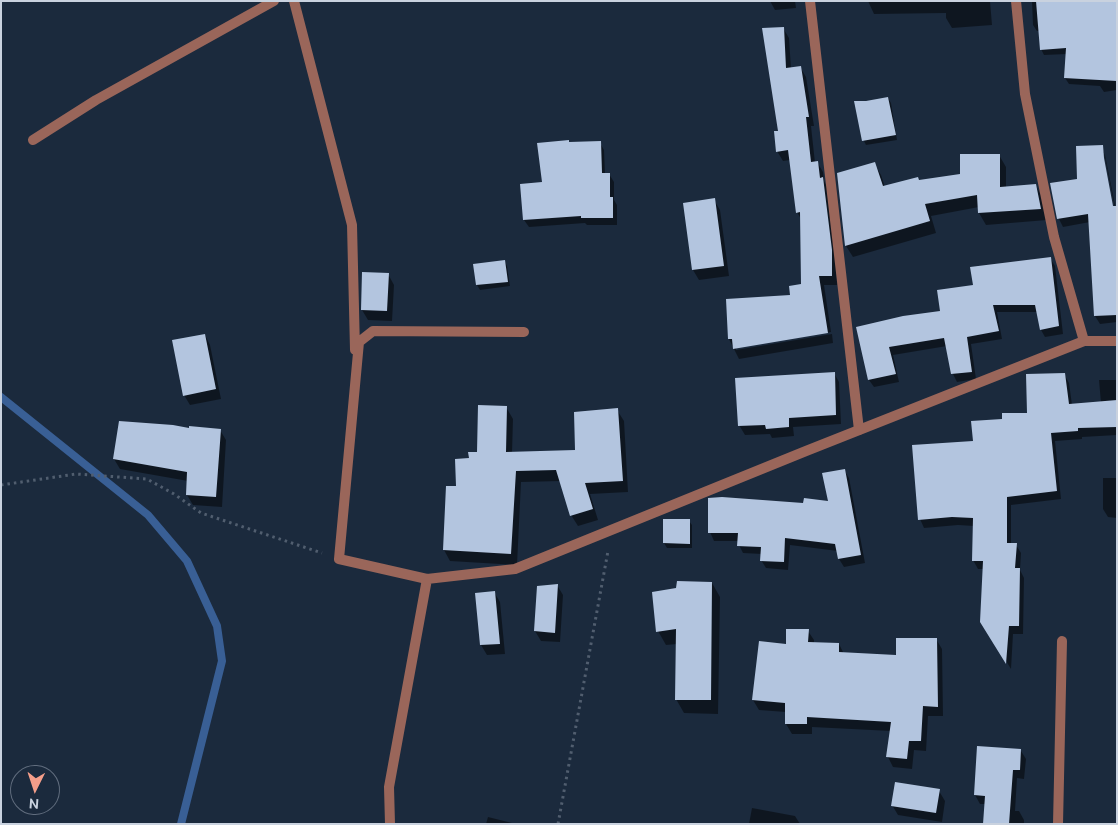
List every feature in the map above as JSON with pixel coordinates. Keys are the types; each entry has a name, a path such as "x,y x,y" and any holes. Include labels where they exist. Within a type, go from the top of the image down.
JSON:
{"street":[{"path":"33,140 96,100 274,1"},
{"path":"294,1 352,225 355,378"},
{"path":"810,1 859,430"},
{"path":"1016,1 1025,94 1054,237 1084,341"},
{"path":"524,332 373,331 359,342 339,559 427,579 515,569 1084,341 1117,341"},
{"path":"390,824 389,787 427,579"},
{"path":"1058,824 1062,641"}],"path":[{"path":"1,485 76,474 147,479 174,494 201,513 339,559"},
{"path":"558,824 612,530"}],"building":[{"path":"1036,1 1117,1 1117,81 1064,78 1066,48 1040,50"},
{"path":"784,27 786,68 801,66 809,117 806,117 811,162 818,161 820,178 823,177 832,250 832,276 819,276 828,333 733,349 732,339 728,339 726,299 790,295 789,286 801,284 800,212 796,213 788,150 776,152 774,131 778,131 762,28"},
{"path":"888,97 896,135 862,141 854,101"},
{"path":"569,140 569,142 601,141 602,173 610,173 610,197 613,197 613,218 581,218 581,216 523,220 520,184 542,182 537,143"},
{"path":"1103,145 1113,206 1117,206 1117,315 1094,316 1088,214 1057,219 1050,183 1077,179 1076,146"},
{"path":"960,154 1000,154 1000,187 1036,184 1041,209 978,213 977,195 925,204 930,221 845,246 837,173 875,162 883,186 918,177 919,180 960,174"},
{"path":"715,198 724,266 692,270 683,203"},
{"path":"1051,257 1059,326 1040,330 1035,305 993,305 999,331 967,337 972,372 951,374 944,338 889,347 896,374 868,380 856,327 903,316 940,311 937,290 973,285 970,267"},
{"path":"505,260 508,282 476,285 473,264"},
{"path":"362,272 389,273 387,311 361,310"},
{"path":"205,334 216,389 183,396 172,340"},
{"path":"835,372 836,415 789,418 789,427 766,429 765,425 738,426 735,378"},
{"path":"1065,373 1069,404 1117,400 1117,427 1078,428 1078,431 1051,433 1057,491 1007,497 1007,543 1017,543 1015,568 1020,568 1019,626 1009,626 1006,664 980,622 983,561 972,561 973,518 952,517 918,520 912,445 973,441 971,421 1002,419 1002,413 1027,413 1026,374"},
{"path":"478,405 507,406 506,452 575,450 574,412 618,408 623,481 585,483 593,509 570,516 556,470 516,471 511,554 443,550 446,486 456,486 455,459 469,458 468,452 477,452"},
{"path":"119,421 189,428 189,426 221,429 216,497 186,495 187,472 113,459"},
{"path":"845,469 861,555 838,559 835,544 785,538 784,562 760,561 761,547 737,546 738,533 708,533 708,498 722,497 803,503 804,498 828,501 822,473"},
{"path":"663,519 690,519 690,544 663,543"},
{"path":"677,581 712,582 711,700 675,700 676,629 656,632 652,592 676,588"},
{"path":"558,584 555,633 534,631 537,586"},
{"path":"495,591 500,644 480,645 475,593"},
{"path":"786,629 809,629 808,642 839,643 839,652 896,655 896,638 937,638 938,707 923,706 921,741 909,741 907,759 886,757 891,722 807,717 807,724 785,724 785,703 752,700 759,641 786,644"},
{"path":"977,746 1021,749 1020,770 1013,770 1009,824 983,824 985,796 974,795"},
{"path":"895,782 940,789 936,813 891,806"}],"waterway":[{"path":"1,397 148,515 187,561 217,626 222,661 181,824"}]}
